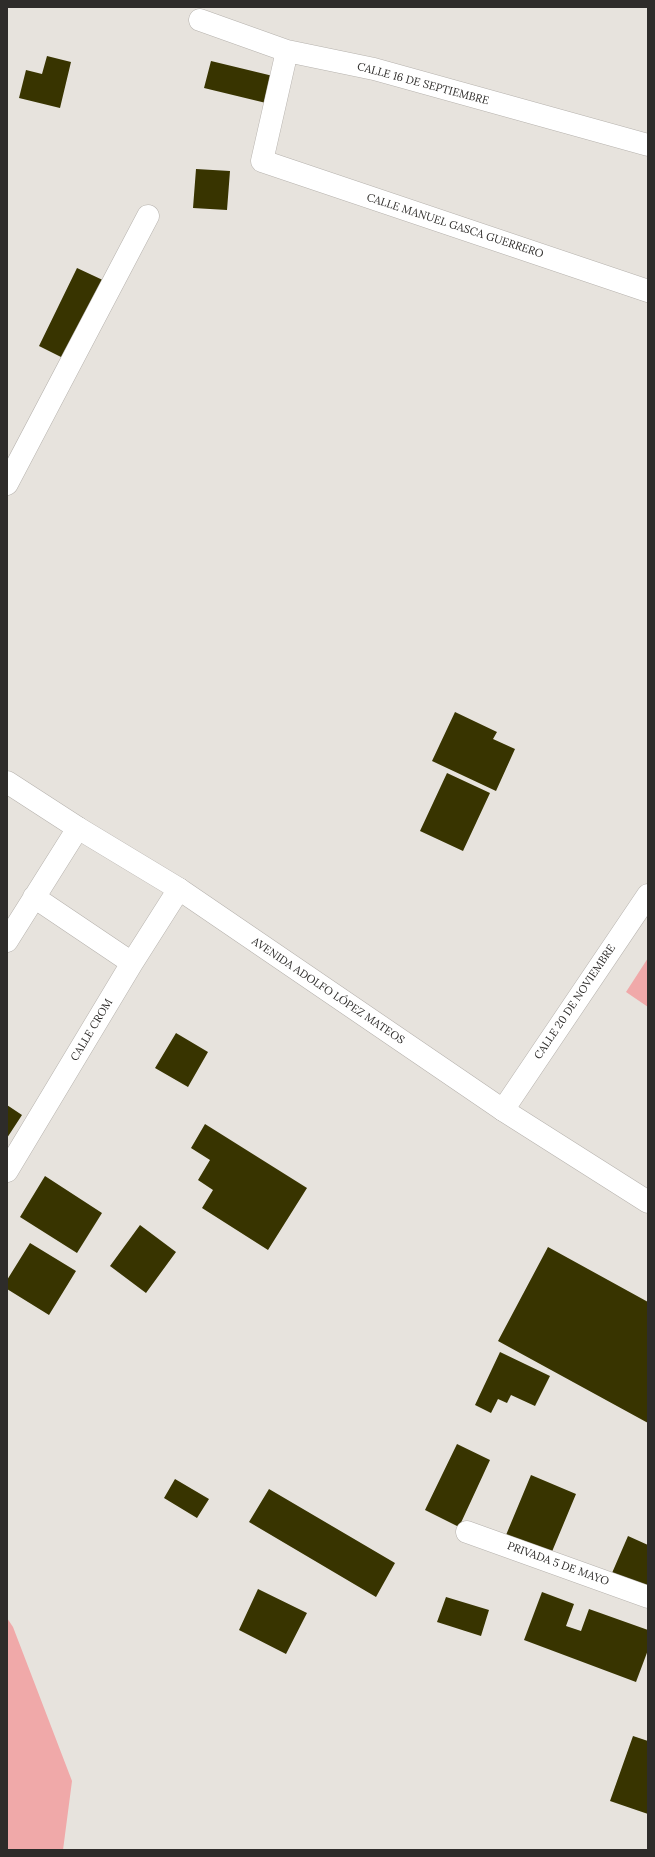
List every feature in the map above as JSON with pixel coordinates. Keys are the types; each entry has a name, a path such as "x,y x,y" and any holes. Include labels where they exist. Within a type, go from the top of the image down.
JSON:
{"street":[{"name":"CALLE 16 DE SEPTIEMBRE","path":"200,20 287,51 374,69 648,145"},
{"name":"CALLE MANUEL GASCA GUERRERO","path":"287,51 262,161 648,291"},
{"path":"7,484 148,216"},
{"name":"AVENIDA ADOLFO LÓPEZ MATEOS","path":"7,782 78,828 179,889 503,1110 648,1202"},
{"path":"7,941 78,828"},
{"name":"CALLE CROM","path":"7,1172 132,963 179,889"},
{"name":"CALLE 20 DE NOVIEMBRE","path":"503,1110 648,895"},
{"path":"34,897 132,963"},
{"name":"PRIVADA 5 DE MAYO","path":"468,1532 648,1597"}],"shaded area":[{"path":"648,958 648,1007 626,992"},
{"path":"7,1618 13,1627 72,1781 63,1850 7,1850"}],"building":[{"path":"47,56 71,62 60,108 19,98 26,70 42,74"},
{"path":"211,61 273,76 266,103 204,88"},
{"path":"196,169 230,171 227,210 193,208"},
{"path":"77,268 107,282 69,361 39,346"},
{"path":"455,712 497,732 493,739 515,749 496,791 432,761"},
{"path":"447,773 490,793 463,851 420,831"},
{"path":"176,1033 208,1052 188,1087 155,1068"},
{"path":"7,1105 22,1115 7,1138"},
{"path":"205,1124 307,1188 268,1250 202,1208 213,1190 198,1180 210,1160 191,1148"},
{"path":"45,1176 102,1213 77,1253 20,1217"},
{"path":"140,1225 176,1252 146,1293 110,1266"},
{"path":"30,1243 76,1271 49,1315 7,1289 7,1280"},
{"path":"548,1247 648,1302 648,1423 498,1341"},
{"path":"500,1352 550,1376 535,1406 511,1395 507,1403 498,1399 491,1413 475,1405"},
{"path":"457,1444 490,1460 459,1527 425,1510"},
{"path":"531,1475 576,1494 551,1554 506,1535"},
{"path":"175,1479 209,1499 197,1518 164,1498"},
{"path":"269,1489 395,1563 376,1597 249,1522"},
{"path":"628,1536 648,1545 648,1588 612,1573"},
{"path":"258,1589 307,1613 286,1654 239,1630"},
{"path":"542,1592 574,1604 566,1626 581,1631 589,1609 648,1630 648,1650 636,1682 524,1640"},
{"path":"446,1597 489,1610 481,1636 437,1622"},
{"path":"633,1736 648,1741 648,1814 610,1801"}]}
